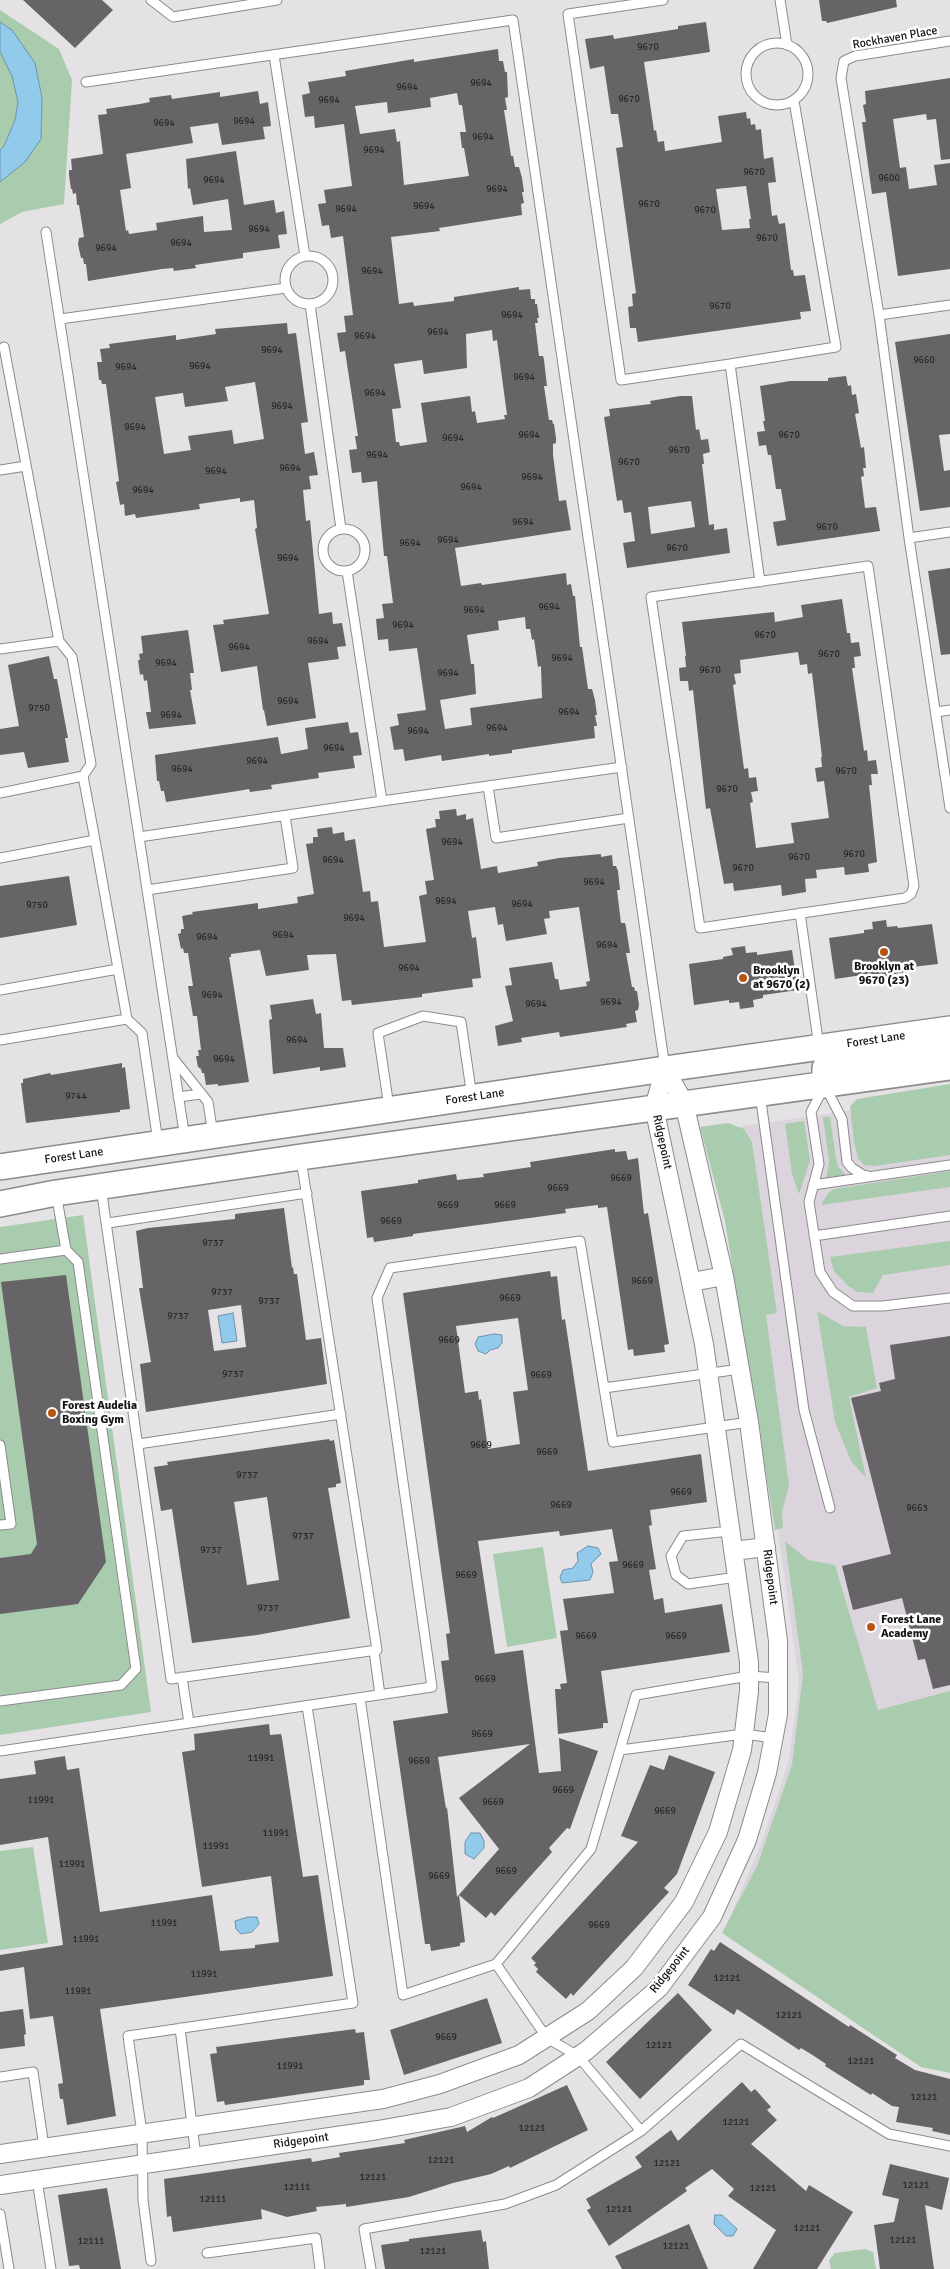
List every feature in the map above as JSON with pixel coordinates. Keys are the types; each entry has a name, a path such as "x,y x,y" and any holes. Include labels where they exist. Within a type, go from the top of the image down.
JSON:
{"main road":[{"name":"Forest Lane","path":"0,1167 950,1029"},
{"path":"825,1084 825,1068 839,1063 922,1051 950,1040"},
{"path":"0,1204 56,1193 301,1157 950,1067"},
{"path":"298,1123 301,1157"},
{"path":"56,1193 61,1181 73,1174 144,1164 154,1154 159,1144"}],"street":[{"name":"Ridgepoint","path":"0,2185 378,2130 451,2117 528,2088 586,2051 659,1988 712,1917 747,1840 767,1773 778,1714 778,1641 749,1422 724,1276 684,1103 665,1069"},
{"name":"Ridgepoint","path":"0,2154 383,2099 440,2084 519,2055 588,2012 634,1968 684,1902 718,1832 742,1750 749,1662 708,1373 692,1282 654,1107 665,1069"},
{"path":"692,1282 724,1276"},
{"path":"733,1551 766,1547"}],"lane":[{"path":"151,0 173,17 277,0"},
{"path":"663,0 568,14 621,380 836,347 794,101"},
{"path":"780,0 787,44"},
{"path":"86,82 513,20 665,1069"},
{"name":"Rockhaven Place","path":"879,316 841,78 844,61 855,56 950,41"},
{"path":"773,43 787,44 799,52 807,64 808,78 804,91 794,101 780,105 767,104 755,96 748,85 746,71 751,58 760,48 773,43"},
{"path":"274,55 305,256"},
{"path":"46,232 185,1140"},
{"path":"305,256 318,257 328,265 333,277 331,290 323,300 310,304 300,302 286,288 286,274 293,262 305,256"},
{"path":"60,319 286,288"},
{"path":"310,304 341,529"},
{"path":"950,305 879,316 909,538 950,808"},
{"path":"0,352 4,347 58,641 72,657 91,764 83,776 127,1019 142,1033 159,1144"},
{"path":"730,364 760,582"},
{"path":"0,470 26,466"},
{"path":"341,529 352,530 360,536 365,546 364,557 357,566 347,571 336,569 327,563 323,553 324,542 331,533 341,529"},
{"path":"909,538 950,532"},
{"path":"868,566 914,886 911,894 905,898 700,928 652,597 760,582 868,566"},
{"path":"347,571 382,801"},
{"path":"0,649 58,641"},
{"path":"936,712 950,710"},
{"path":"138,837 622,767"},
{"path":"0,792 83,776"},
{"path":"488,786 496,838 629,818"},
{"path":"146,890 293,868 285,816"},
{"path":"0,858 95,840"},
{"path":"800,913 819,1048"},
{"path":"0,990 118,970"},
{"path":"389,1109 378,1032 423,1016 461,1022 472,1097"},
{"path":"0,1040 127,1019"},
{"path":"172,1056 208,1102 213,1136"},
{"path":"825,1084 842,1119 847,1162 852,1168 863,1175 874,1176"},
{"path":"825,1084 811,1112 819,1164 809,1202 820,1272 833,1292 853,1306 883,1306 950,1298"},
{"path":"178,1097 201,1094"},
{"path":"760,1094 804,1410 830,1508"},
{"path":"101,1187 108,1223 171,1679 377,1650 301,1157"},
{"path":"814,1185 950,1165"},
{"path":"0,1701 121,1685 136,1669 78,1262 66,1250 56,1193"},
{"path":"108,1223 307,1193"},
{"path":"814,1236 950,1216"},
{"path":"0,1751 432,1687 377,1298 390,1268 580,1241 613,1442 749,1422"},
{"path":"0,1259 66,1250"},
{"path":"604,1388 740,1369"},
{"path":"138,1444 341,1414"},
{"path":"0,1445 11,1524 0,1525"},
{"path":"730,1531 683,1536 671,1556 676,1575 688,1584 737,1578"},
{"path":"374,1650 380,1695"},
{"path":"360,1698 402,1995 496,1964 592,1849 636,1695 749,1676 778,1678"},
{"path":"182,1678 189,1723"},
{"path":"151,2261 142,2200 142,2133 128,2036 353,2003 307,1706"},
{"path":"620,1750 744,1734 774,1738"},
{"path":"496,1964 547,2038 578,2056 640,2131"},
{"path":"180,2028 196,2157"},
{"path":"371,2269 364,2229 505,2204 556,2185 640,2131 741,2044 889,2134 950,2146"},
{"path":"0,2077 32,2072 44,2147"},
{"path":"36,2180 51,2269"},
{"path":"0,2214 8,2269"},
{"path":"207,2254 316,2238 320,2269"}],"shaded area":[{"name":"Forest Lane Academy","path":"950,1096 950,2051 941,2052 731,1914 762,1842 789,1760 799,1682 750,1330 709,1131"}],"green space":[{"path":"0,10 59,49 72,80 64,204 22,212 0,224"},
{"path":"950,1084 950,1155 874,1166 864,1165 858,1158 854,1142 850,1106 857,1099"},
{"path":"823,1117 830,1117 836,1159 838,1166 847,1177 826,1180 829,1161"},
{"path":"804,1121 810,1161 799,1194 792,1174 785,1124"},
{"path":"728,1123 744,1129 752,1142 777,1313 766,1315 789,1485 782,1512 783,1528 775,1530 725,1221 700,1127"},
{"path":"950,1171 950,1187 821,1205 828,1193 834,1189"},
{"path":"83,1215 151,1712 0,1735 0,1227"},
{"path":"950,1241 950,1265 883,1275 873,1293 857,1292 847,1285 834,1271 830,1257"},
{"path":"817,1311 843,1326 866,1327 877,1388 849,1397 866,1478 851,1461 835,1422"},
{"path":"785,1541 808,1560 835,1565 878,1710 950,1691 950,2073 921,2067 722,1933 757,1866 792,1765 803,1673"},
{"path":"543,1547 557,1638 507,1647 493,1554"},
{"path":"33,1847 48,1943 0,1950 0,1851"},
{"path":"865,2249 873,2252 876,2269 831,2269 829,2260 835,2253"}],"water":[{"path":"0,22 12,30 35,63 42,98 41,139 25,162 0,182 0,150 4,146 15,120 18,102 12,76 0,52"},
{"path":"233,1313 237,1341 222,1343 218,1316"},
{"path":"494,1334 502,1335 502,1343 498,1348 490,1350 486,1354 478,1351 475,1344 478,1337"},
{"path":"588,1546 598,1548 601,1554 591,1564 593,1572 590,1580 562,1583 560,1577 563,1570 573,1568 578,1561 577,1553"},
{"path":"471,1833 480,1833 484,1841 484,1848 474,1859 465,1854 465,1842"},
{"path":"248,1917 257,1917 259,1924 252,1932 241,1934 236,1929 235,1921"},
{"path":"715,2215 722,2215 737,2229 733,2236 726,2236 714,2224"}],"building":[{"path":"23,0 102,0 113,10 75,48"},
{"path":"819,0 896,0 897,7 827,23 822,21"},
{"path":"706,22 710,52 644,62 654,131 656,130 658,142 664,141 665,151 722,142 718,116 746,112 747,119 750,118 751,125 755,124 756,130 761,129 764,159 773,157 776,182 768,183 772,216 777,215 779,224 785,223 791,270 793,270 794,276 805,275 811,311 800,312 801,319 638,342 636,328 630,328 628,307 633,306 632,294 636,293 616,148 623,147 618,114 611,114 604,66 590,69 585,39 613,35 614,39 678,29 678,26","holes":["746,186 751,219 749,219 750,228 722,230 716,189"]},
{"path":"498,49 499,61 503,61 505,72 507,72 508,97 505,98 507,110 504,110 511,156 513,156 515,167 519,167 522,178 524,203 521,204 522,215 439,228 440,231 391,237 399,304 413,302 414,306 454,301 454,297 519,287 519,290 530,289 531,299 535,299 535,304 537,304 539,318 537,318 538,323 535,323 539,356 543,356 544,360 547,386 544,386 549,420 552,420 554,424 556,438 556,443 553,444 553,455 559,501 566,500 571,530 455,548 461,586 481,583 482,585 566,573 567,585 571,584 573,596 575,596 580,647 582,647 588,689 592,689 595,700 597,726 594,726 595,738 512,750 512,753 489,756 489,754 442,761 441,755 405,761 403,749 394,750 390,727 399,725 397,714 426,710 417,648 389,651 388,639 378,640 376,619 384,618 382,604 393,603 387,556 384,556 377,481 362,483 361,472 352,473 349,450 357,449 355,436 358,436 345,351 340,352 337,333 346,332 344,316 353,315 343,236 331,238 329,225 322,226 318,204 326,203 324,190 352,186 344,124 315,128 314,116 305,117 302,95 310,93 308,82 346,76 345,71 414,59 414,62","holes":["457,93 459,105 462,105 466,132 460,132 469,176 404,185 400,141 397,142 395,129 360,134 355,106 387,102 388,113 431,107 430,98","492,330 493,341 497,340 507,415 504,415 505,419 477,423 475,411 472,412 470,396 421,403 427,442 400,446 399,442 396,442 392,409 401,408 394,364 422,360 424,374 467,368 466,334","525,617 526,629 530,629 532,640 534,639 538,667 541,666 542,698 470,708 472,725 445,729 440,700 476,694 474,664 471,664 467,635 499,630 498,621"]},
{"path":"950,78 950,159 941,160 936,119 927,120 926,114 893,119 900,168 906,167 909,189 937,185 934,165 950,163 950,269 898,276 886,192 872,194 862,122 866,122 863,105 866,104 865,91"},
{"path":"258,91 260,104 268,102 271,126 263,127 265,139 222,145 218,123 190,127 193,143 126,154 131,188 120,190 126,231 128,230 129,234 157,230 156,223 203,216 204,232 232,230 228,199 193,205 190,188 188,189 186,159 236,151 244,205 274,200 276,213 284,211 287,234 278,235 280,248 243,253 243,258 195,265 196,268 174,271 173,268 162,269 88,281 86,264 84,264 83,258 81,258 78,244 79,238 84,237 79,205 77,205 76,193 73,194 71,189 69,170 72,170 71,159 103,154 98,115 107,114 106,109 150,102 149,98 171,95 172,99 220,92 220,97"},
{"path":"287,323 288,334 296,333 308,422 301,423 305,454 314,452 318,475 309,476 311,489 303,490 306,521 310,520 319,614 332,612 333,624 342,623 346,646 337,647 339,659 308,663 316,718 267,726 257,666 221,672 213,625 224,624 223,620 269,614 255,529 257,528 254,500 240,502 240,498 199,504 200,509 136,518 135,514 125,516 124,504 120,505 116,482 119,481 106,384 102,384 101,380 99,380 97,362 102,362 100,349 110,348 109,344 176,335 176,340 216,334 215,329","holes":["255,382 264,439 234,444 232,430 188,436 191,450 164,454 155,397 183,393 185,407 228,401 225,387"]},
{"path":"950,334 950,434 939,435 944,471 950,470 950,507 920,511 895,342"},
{"path":"846,376 848,386 851,385 852,395 856,394 859,413 855,414 861,448 864,447 866,468 863,468 864,476 861,477 865,508 876,507 880,531 777,546 773,522 786,520 781,489 776,489 771,455 768,455 766,445 759,446 757,432 765,431 760,386 790,381 828,381 828,378"},
{"path":"692,396 696,430 699,429 701,440 708,439 710,452 703,454 704,464 702,464 709,525 714,524 714,530 727,528 730,553 627,568 623,543 635,541 631,512 624,513 622,500 617,501 604,417 610,416 609,409 651,404 650,401","holes":["691,501 695,527 651,534 648,507"]},
{"path":"950,568 950,654 941,655 928,571"},
{"path":"842,599 847,633 850,633 851,643 859,642 861,656 854,657 855,668 852,668 864,751 867,750 868,761 876,760 878,774 871,774 872,785 869,785 877,862 868,864 869,872 845,875 844,867 816,870 817,878 805,879 806,892 782,896 781,885 734,891 733,883 724,884 710,808 706,809 693,690 689,691 688,681 680,681 679,668 686,667 682,622 774,612 775,622 803,617 801,605","holes":["798,652 800,665 807,664 808,674 812,673 822,757 822,767 815,768 817,782 824,781 829,818 791,823 794,843 756,848 750,803 753,802 751,792 758,791 756,777 749,778 748,768 744,769 733,685 736,684 734,674 741,673 740,660"]},
{"path":"188,630 194,673 190,673 192,690 190,690 196,724 149,729 146,712 151,712 147,680 144,681 143,674 140,675 138,660 140,660 139,654 143,653 141,636"},
{"path":"49,656 54,679 57,679 68,738 65,738 69,762 28,768 24,752 0,755 0,729 19,726 8,665"},
{"path":"348,722 350,733 358,732 362,755 353,756 355,768 318,773 319,778 271,785 272,789 250,792 249,789 166,802 164,791 161,791 159,781 157,781 155,755 278,737 281,754 308,749 305,728"},
{"path":"456,809 457,816 466,814 466,820 473,818 481,869 497,866 498,873 538,866 537,862 559,858 601,854 601,857 612,855 613,866 616,866 618,871 620,890 617,890 621,923 625,923 626,927 630,953 626,953 632,987 637,991 639,1005 638,1010 635,1011 637,1022 626,1024 627,1027 560,1037 559,1032 521,1038 522,1042 498,1046 495,1026 513,1021 505,986 512,985 509,968 552,962 555,979 558,979 560,990 587,986 586,982 590,981 579,907 549,911 550,918 544,919 547,934 506,941 503,924 498,925 495,907 468,911 472,938 476,937 481,978 472,979 473,987 422,994 422,997 352,1005 351,1000 342,1001 336,954 307,955 309,970 266,976 260,950 231,954 231,957 229,957 249,1082 218,1086 218,1084 206,1085 204,1073 198,1067 196,1056 199,1056 198,1050 201,1050 197,1016 193,1016 188,986 193,986 188,953 184,953 183,948 181,949 178,934 181,933 181,929 184,929 182,916 193,914 192,912 258,903 258,909 298,903 297,897 314,894 306,844 313,843 313,837 318,837 317,829 332,827 333,834 344,832 345,841 355,839 363,892 370,891 371,902 378,901 384,947 426,942 419,896 427,894 425,881 434,880 426,829 436,827 435,819 440,819 439,811"},
{"path":"69,876 77,925 0,938 0,886"},
{"name":"Brooklyn at 9670 (23)","path":"886,920 887,927 897,926 898,928 932,924 938,964 903,968 904,972 894,974 895,981 881,982 880,975 870,977 869,974 835,979 829,938 864,933 864,930 873,929 872,922"},
{"name":"Brooklyn at 9670 (2)","path":"745,946 746,953 757,952 757,955 792,950 798,990 763,995 763,998 753,1000 754,1007 740,1009 739,1002 729,1003 729,1000 694,1005 689,964 723,959 723,957 733,955 731,948"},
{"path":"313,999 316,1014 321,1013 324,1048 343,1048 346,1067 320,1071 320,1067 273,1074 269,1020 272,1019 270,1005"},
{"path":"122,1063 122,1068 125,1067 130,1109 120,1110 120,1112 26,1123 21,1083 23,1083 23,1079 50,1073 51,1075"},
{"path":"615,1149 615,1152 626,1151 628,1160 638,1158 644,1214 648,1213 669,1344 664,1345 665,1352 634,1356 633,1349 628,1350 607,1207 598,1208 598,1205 565,1209 566,1213 413,1234 413,1236 374,1242 373,1237 367,1238 361,1191 418,1183 418,1180 456,1174 457,1180 484,1177 483,1174 531,1167 530,1162"},
{"path":"284,1208 292,1268 294,1274 297,1274 306,1340 321,1338 327,1384 146,1412 140,1364 151,1362 139,1288 143,1288 136,1231 148,1228 235,1219 235,1214","holes":["241,1305 246,1347 214,1351 208,1310"]},
{"path":"550,1271 551,1277 557,1276 562,1320 565,1319 588,1471 701,1454 707,1502 650,1510 652,1525 649,1526 656,1569 649,1570 654,1600 663,1598 665,1613 722,1604 730,1652 601,1671 608,1723 603,1723 603,1728 558,1734 555,1689 561,1689 560,1684 567,1683 560,1631 568,1630 563,1599 614,1593 609,1562 618,1561 612,1529 560,1536 559,1531 478,1541 495,1654 523,1650 539,1773 561,1771 559,1738 598,1751 570,1829 567,1828 549,1848 552,1852 495,1916 491,1912 486,1918 459,1895 465,1942 460,1943 460,1946 431,1951 430,1944 425,1944 393,1721 448,1713 441,1661 449,1660 446,1634 450,1633 403,1293","holes":["518,1318 528,1390 513,1392 520,1444 488,1449 481,1399 479,1400 478,1391 465,1393 456,1326","530,1744 459,1798 499,1849 457,1897 447,1807 446,1809 438,1757"]},
{"name":"Forest Audelia Boxing Gym","path":"66,1275 106,1562 78,1604 0,1614 0,1558 31,1554 37,1544 1,1282"},
{"path":"950,1336 950,1685 933,1689 925,1659 918,1660 902,1598 853,1610 842,1566 891,1554 851,1398 881,1391 879,1383 895,1379 890,1345"},
{"path":"329,1439 330,1441 334,1440 341,1483 336,1484 336,1487 328,1488 350,1618 257,1635 192,1643 172,1509 161,1511 154,1467 168,1465 167,1462","holes":["267,1497 279,1580 247,1585 234,1502"]},
{"path":"269,1724 270,1735 281,1734 282,1738 303,1877 318,1875 333,1976 100,2009 116,2116 67,2125 63,2099 60,2099 58,2084 63,2083 53,2016 30,2019 24,1967 0,1971 0,1955 63,1945 48,1837 0,1845 0,1779 36,1774 34,1761 65,1756 67,1770 79,1768 100,1912 212,1895 220,1951 255,1948 255,1945 279,1942 271,1876 202,1887 182,1752 195,1750 194,1734"},
{"path":"669,1755 715,1772 677,1874 664,1888 669,1892 573,1996 571,1993 566,1999 536,1972 538,1969 534,1965 536,1963 531,1958 638,1842 621,1836 650,1765 664,1770"},
{"path":"720,1942 849,2027 850,2025 897,2055 895,2058 915,2070 950,2079 950,2135 932,2131 933,2128 896,2122 899,2107 892,2106 872,2093 871,2095 825,2066 826,2064 814,2056 801,2048 799,2050 737,2009 734,2015 688,1985 711,1949 714,1951"},
{"path":"678,1993 712,2030 640,2099 606,2062"},
{"path":"487,1998 502,2043 404,2075 390,2030"},
{"path":"23,2009 26,2034 24,2035 25,2046 0,2049 0,2012"},
{"path":"355,2029 356,2033 364,2032 370,2080 364,2080 364,2085 225,2105 224,2101 217,2102 210,2054 217,2053 216,2047"},
{"path":"742,2082 751,2092 755,2089 771,2107 767,2110 777,2120 751,2144 806,2191 809,2185 853,2212 817,2269 753,2269 776,2230 728,2196 734,2189 712,2169 685,2188 687,2191 609,2246 587,2210 591,2208 586,2199 642,2167 635,2157 671,2130 678,2141"},
{"path":"567,2085 588,2130 510,2168 509,2166 491,2174 453,2183 409,2197 346,2207 346,2204 316,2207 317,2211 287,2217 261,2209 262,2219 173,2232 171,2216 167,2217 164,2179 311,2158 312,2162 340,2157 339,2153 405,2143 404,2140 465,2126 467,2132 492,2117"},
{"path":"890,2164 949,2178 942,2210 925,2205 934,2269 880,2269 874,2225 894,2222 899,2199 882,2195"},
{"path":"107,2188 121,2269 80,2269 79,2265 69,2266 58,2195"},
{"path":"689,2224 708,2269 622,2269 615,2256"},
{"path":"481,2230 483,2242 486,2241 489,2269 385,2269 381,2245 409,2241 409,2239"}],"place":[{"name":"Brooklyn at 9670 (23)","path":"884,952"},
{"name":"Brooklyn at 9670 (2)","path":"743,978"},
{"name":"Forest Audelia Boxing Gym","path":"52,1413"},
{"name":"Forest Lane Academy","path":"871,1627"}]}
